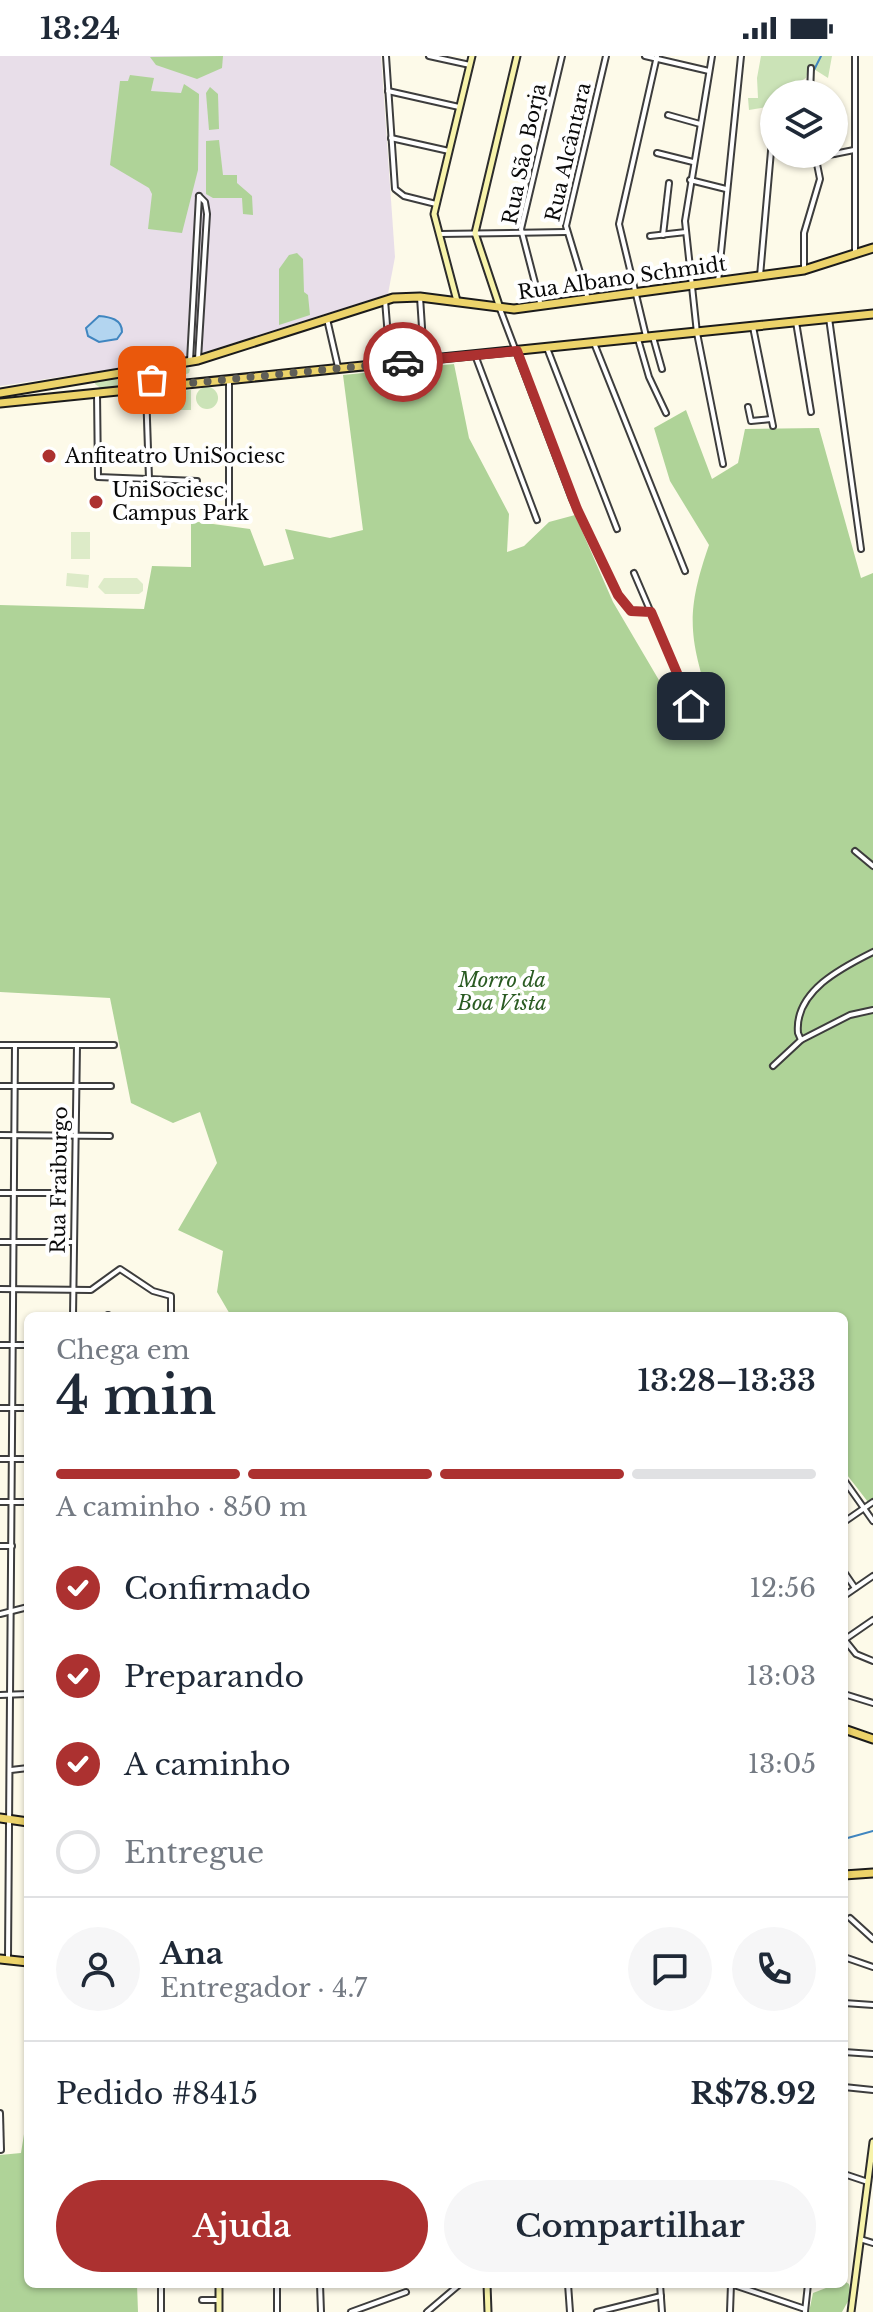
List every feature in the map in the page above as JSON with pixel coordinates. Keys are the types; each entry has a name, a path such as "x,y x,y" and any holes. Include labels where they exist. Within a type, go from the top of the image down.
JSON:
{"main road":[{"name":"Rua Albano Schmidt","path":"0,393 194,360 385,300 420,297 500,309 541,306 804,270 873,248"},
{"path":"0,403 873,314"},
{"path":"161,386 153,382 153,376 171,364"},
{"path":"92,376 97,393"},
{"path":"848,1730 873,1739"},
{"path":"0,1818 24,1820"},
{"path":"848,1875 873,1873"},
{"path":"4,1959 24,1962"}],"street":[{"path":"386,56 397,193 436,204"},
{"path":"429,56 470,65"},
{"path":"458,302 438,234 436,204 472,56"},
{"path":"517,56 475,233 500,309 568,488 618,595 631,611 651,612"},
{"name":"Rua São Borja","path":"541,306 521,232 562,56"},
{"name":"Rua Alcântara","path":"588,299 566,232 606,56"},
{"path":"645,56 709,71"},
{"path":"712,56 690,180 686,232 697,333 723,464"},
{"path":"718,282 741,56"},
{"path":"855,56 855,254"},
{"path":"656,57 620,219 646,338 647,372 666,413"},
{"path":"811,68 811,80"},
{"path":"388,91 459,107"},
{"path":"668,115 700,124"},
{"path":"391,138 449,151"},
{"path":"848,151 854,150"},
{"path":"657,153 693,162"},
{"path":"760,276 770,168"},
{"path":"804,270 804,233 820,179 818,168"},
{"path":"690,180 726,189"},
{"path":"663,235 669,183"},
{"path":"199,196 206,206 194,360 196,249 199,196"},
{"path":"438,234 566,232"},
{"path":"650,236 686,232"},
{"path":"196,249 204,250"},
{"path":"420,297 424,360"},
{"path":"385,300 390,363"},
{"path":"829,318 861,549"},
{"path":"327,319 338,369"},
{"path":"796,322 811,412"},
{"path":"753,327 773,426"},
{"path":"646,338 662,369"},
{"path":"594,343 685,571"},
{"path":"547,348 617,529"},
{"path":"475,355 537,520"},
{"path":"229,380 229,514"},
{"path":"146,388 149,479"},
{"path":"97,393 98,477 197,481"},
{"path":"748,407 751,421 771,419"},
{"path":"634,573 691,706"},
{"path":"855,851 873,866"},
{"path":"801,1040 798,1022 816,990 836,971 873,952"},
{"path":"773,1066 801,1040 850,1015 873,1010"},
{"path":"0,1045 114,1045"},
{"path":"4,1959 11,1818 15,1045"},
{"name":"Rua Fraiburgo","path":"73,1312 77,1045"},
{"path":"0,1086 111,1086"},
{"path":"0,1135 110,1136"},
{"path":"0,1193 65,1193"},
{"path":"0,1242 74,1242"},
{"path":"0,1289 94,1290 113,1271 120,1269 153,1291 171,1296 171,1312"},
{"path":"0,1345 24,1345"},
{"path":"0,1408 24,1408"},
{"path":"0,1459 24,1459"},
{"path":"848,1486 873,1521"},
{"path":"0,1502 24,1502"},
{"path":"848,1519 873,1502"},
{"path":"0,1546 12,1546"},
{"path":"848,1593 873,1576"},
{"path":"848,1578 855,1588"},
{"path":"0,1614 24,1608"},
{"path":"848,1637 873,1620"},
{"path":"848,1645 856,1654 873,1661"},
{"path":"0,1695 24,1694"},
{"path":"848,1695 873,1703"},
{"path":"11,1770 24,1768"},
{"path":"850,1918 873,1939"},
{"path":"848,1958 873,1967"},
{"path":"848,2003 873,2005"},
{"path":"848,2052 873,2054"},
{"path":"848,2087 873,2090"},
{"path":"0,2113 1,2150"},
{"path":"851,2312 873,2142"},
{"path":"848,2175 868,2182"},
{"path":"860,2239 873,2243"},
{"path":"161,2288 161,2312"},
{"path":"219,2288 219,2312"},
{"path":"277,2288 277,2312"},
{"path":"320,2288 321,2312"},
{"path":"428,2311 455,2288"},
{"path":"487,2288 488,2312"},
{"path":"568,2288 570,2312"},
{"path":"660,2288 662,2312"},
{"path":"730,2312 731,2288"},
{"path":"742,2288 805,2310 808,2288"},
{"path":"351,2312 406,2292"},
{"path":"597,2312 661,2296"},
{"path":"202,2300 219,2300"}],"shaded area":[{"path":"0,56 381,56 395,257 388,294 186,358 0,386"}],"green space":[{"path":"223,56 222,68 197,79 156,65 150,57"},
{"path":"761,56 832,56 828,78 809,66 803,80 760,80 760,108 749,110 748,98 758,98 757,78"},
{"path":"130,75 154,78 151,91 181,93 184,84 199,94 198,170 182,233 148,229 152,194 149,188 110,165 120,81 128,81"},
{"path":"210,87 218,94 219,129 209,130 206,93"},
{"path":"219,140 223,175 237,175 237,183 252,196 253,215 243,214 242,198 213,198 206,194 206,141"},
{"path":"297,253 303,259 304,292 308,295 310,315 279,325 279,269 289,255"},
{"name":"Morro da Boa Vista","path":"454,364 469,438 509,514 507,552 524,546 549,522 575,515 613,602 683,721 712,709 693,628 696,591 709,545 670,481 654,428 686,410 712,479 738,463 745,429 819,428 861,578 873,573 873,1498 868,1502 848,1476 848,1312 229,1312 217,1292 223,1251 178,1230 217,1163 200,1112 173,1123 131,1103 110,998 0,992 0,605 144,609 152,566 191,567 191,521 250,529 264,566 294,559 285,529 330,538 363,530 343,375"},
{"path":"184,367 190,369 189,373 162,383 156,380 159,373"},
{"path":"155,369 150,376 153,385 102,389 95,384 96,379"},
{"path":"207,387 215,390 218,398 215,406 207,409 199,406 196,398 199,390"},
{"path":"191,390 191,410 154,410 153,393"},
{"path":"71,532 90,532 90,559 71,559"},
{"path":"67,573 89,575 88,588 66,586"},
{"path":"104,578 137,578 143,584 143,591 139,594 105,594 98,587"},
{"path":"24,2134 24,2288 137,2288 138,2312 0,2312 0,2155 21,2153"},
{"path":"848,2283 851,2296 842,2312 809,2312 813,2293 826,2288 848,2288"}],"water":[{"path":"99,316 118,321 122,332 117,339 99,342 88,336 86,328"}],"waterway":[{"path":"814,70 821,56"},
{"path":"848,1838 873,1831"}],"way so far":[{"path":"152,380 161,386 403,362"}],"place":[{"name":"Anfiteatro UniSociesc","path":"49,456"},
{"name":"UniSociesc Campus Park","path":"96,502"}],"route":[{"path":"403,362 517,351 568,488 618,595 631,611 651,612 691,706"}]}
